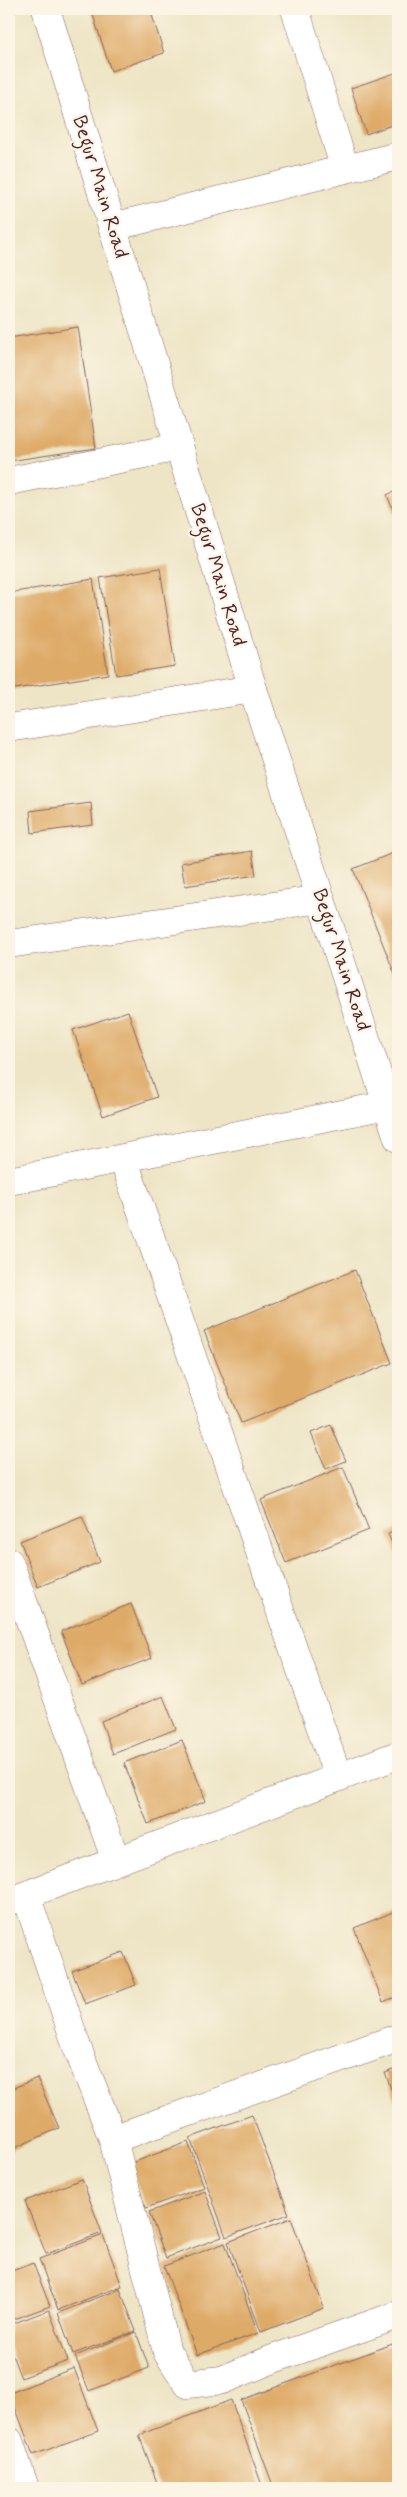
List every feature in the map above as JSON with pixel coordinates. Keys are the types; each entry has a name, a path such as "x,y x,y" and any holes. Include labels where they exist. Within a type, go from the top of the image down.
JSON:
{"street":[{"name":"Begur Main Road","path":"46,9 252,689 322,899 398,1138"},
{"path":"295,9 345,169"},
{"path":"112,227 398,156"},
{"path":"9,481 179,447"},
{"path":"9,728 252,689"},
{"path":"9,944 322,899"},
{"path":"9,1181 387,1105"},
{"path":"123,1158 338,1777"},
{"path":"9,1562 116,1861"},
{"path":"398,1754 18,1898 113,2139 167,2352 188,2384 222,2380 273,2359 398,2315"},
{"path":"113,2139 398,2038"},
{"path":"9,2442 25,2488"}],"building":[{"path":"91,9 150,9 164,53 111,71"},
{"path":"398,72 398,123 366,134 351,88"},
{"path":"78,327 96,448 9,461 9,338"},
{"path":"398,490 398,522 387,495"},
{"path":"160,568 175,666 116,675 100,578"},
{"path":"93,579 108,674 9,690 9,593"},
{"path":"91,803 93,825 32,833 30,811"},
{"path":"252,851 256,875 185,886 181,863"},
{"path":"398,851 398,982 353,869"},
{"path":"128,1011 157,1097 103,1116 73,1030"},
{"path":"355,1270 392,1363 241,1423 204,1331"},
{"path":"331,1425 346,1461 326,1469 311,1433"},
{"path":"343,1467 369,1530 286,1563 261,1500"},
{"path":"82,1516 100,1562 38,1587 20,1541"},
{"path":"398,1530 398,1558 388,1534"},
{"path":"131,1604 152,1658 82,1685 61,1631"},
{"path":"163,1696 176,1729 113,1754 101,1721"},
{"path":"182,1740 206,1801 148,1824 124,1763"},
{"path":"398,1910 398,1996 383,2002 354,1928"},
{"path":"123,1952 136,1985 85,2004 72,1971"},
{"path":"398,2068 398,2107 385,2073"},
{"path":"37,2078 59,2128 10,2150 9,2090"},
{"path":"252,2115 289,2214 226,2237 190,2138"},
{"path":"188,2142 204,2187 146,2208 129,2164"},
{"path":"82,2179 102,2233 46,2254 25,2201"},
{"path":"205,2191 222,2237 166,2258 149,2212"},
{"path":"291,2218 324,2308 261,2332 228,2242"},
{"path":"103,2235 122,2286 58,2310 39,2259"},
{"path":"225,2243 258,2333 197,2355 164,2266"},
{"path":"33,2263 50,2306 9,2321 9,2272"},
{"path":"120,2289 136,2331 73,2354 58,2313"},
{"path":"49,2310 68,2361 21,2378 9,2347 9,2325"},
{"path":"136,2332 149,2368 89,2391 75,2356"},
{"path":"398,2342 398,2488 274,2488 241,2400"},
{"path":"74,2368 98,2431 33,2455 10,2393"},
{"path":"231,2400 263,2488 159,2488 139,2435"}]}
